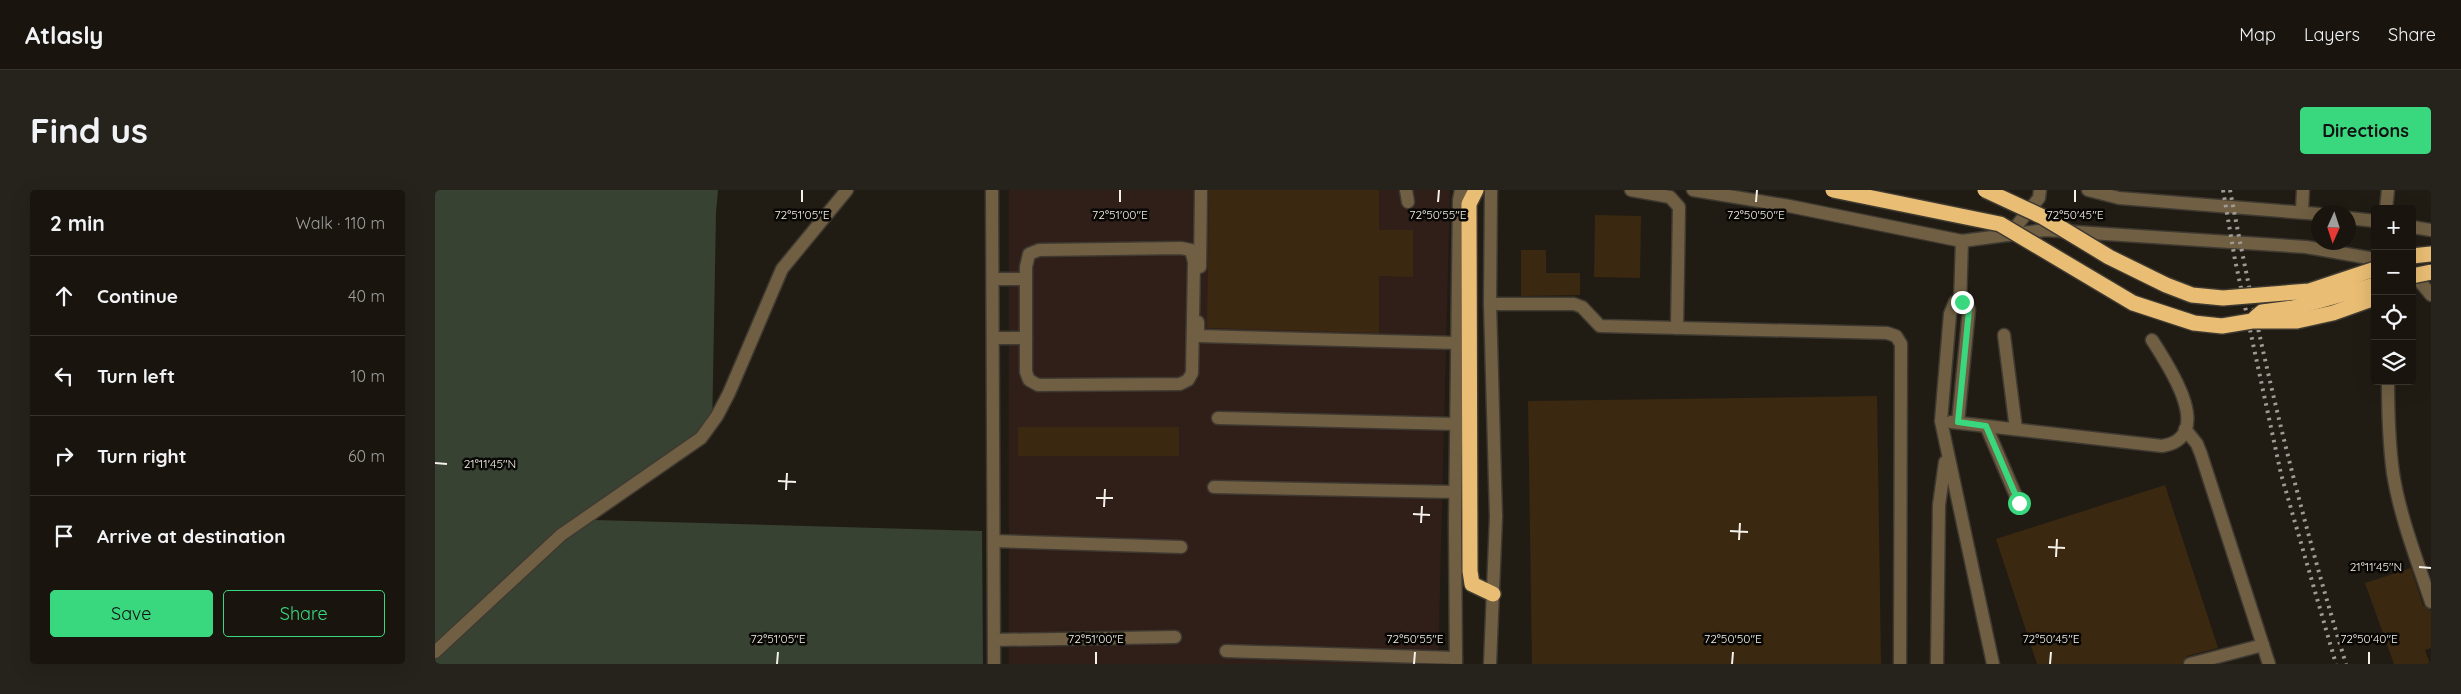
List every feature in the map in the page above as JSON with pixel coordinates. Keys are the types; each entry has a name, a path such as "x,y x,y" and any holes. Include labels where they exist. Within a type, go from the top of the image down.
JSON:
{"highway":[{"path":"1476,190 1469,204 1470,571 1473,584 1493,594"},
{"path":"1833,190 2000,224 2133,303 2193,323 2222,326 2252,321 2297,321 2333,313 2371,299"},
{"path":"1985,190 2043,217 2109,257 2165,285 2192,295 2223,298 2309,291 2371,270"},
{"path":"2416,256 2431,254"},
{"path":"2416,275 2431,273"},
{"path":"2416,285 2431,282"},
{"path":"2252,321 2262,312 2293,308 2371,286"}],"street":[{"path":"435,651 561,535 701,438 717,416 729,393 782,269 847,190"},
{"path":"992,190 994,664"},
{"path":"1201,190 1198,336 1457,343"},
{"path":"1226,651 1456,661 1455,492 1459,200 1461,190"},
{"path":"1490,664 1496,518 1490,304 1491,190"},
{"path":"1631,190 1670,197 1679,207 1677,328"},
{"path":"1693,190 1789,206 1962,241 2045,230 2306,247 2371,258"},
{"path":"2009,235 2039,198 2040,190"},
{"path":"2088,190 2119,198 2311,213"},
{"path":"2302,212 2303,190"},
{"path":"2386,205 2388,190"},
{"path":"2356,219 2371,221"},
{"path":"2416,228 2431,230"},
{"path":"1960,302 1962,241"},
{"path":"1039,250 1191,250 1194,262 1193,373 1180,384 1038,386 1029,380 1026,372 1026,338 1026,267 1029,254 1039,250"},
{"path":"2416,271 2431,273"},
{"path":"2416,275 2431,295"},
{"path":"993,280 1026,279"},
{"path":"1958,422 1969,310 1967,304 1955,302 1950,314 1941,420 1946,454 1993,664"},
{"path":"1490,304 1564,303 1582,307 1600,326 1887,333 1896,336 1901,344 1900,664"},
{"path":"2004,335 2016,429"},
{"path":"993,338 1026,338"},
{"path":"1941,420 2162,446 2175,444 2181,439 2185,429 2187,417 2185,402 2175,376 2152,340"},
{"path":"2388,385 2389,429 2393,474 2401,508 2431,602"},
{"path":"1218,418 1456,424"},
{"path":"1986,426 2019,503"},
{"path":"2185,429 2197,444 2201,454 2269,664"},
{"path":"1937,664 1939,505 1946,454"},
{"path":"1213,487 1455,492"},
{"path":"994,541 1181,547"},
{"path":"994,640 1175,637"},
{"path":"2190,664 2263,645"}],"shaded area":[{"path":"1009,190 1450,190 1438,664 1009,664"}],"green space":[{"path":"435,190 718,190 712,433 595,520 982,531 983,664 435,664"}],"building":[{"path":"1209,190 1379,190 1379,230 1413,230 1413,277 1379,276 1379,333 1207,328"},
{"path":"1595,215 1641,216 1640,278 1594,277"},
{"path":"1521,250 1546,250 1546,273 1580,273 1580,295 1521,296"},
{"path":"1877,396 1881,664 1532,664 1528,401"},
{"path":"1018,427 1179,427 1179,456 1018,456"},
{"path":"2165,485 2218,648 2187,656 2182,664 2037,664 1996,539"},
{"path":"2411,568 2423,605 2431,611 2431,648 2425,650 2430,664 2394,664 2365,583"}],"railway":[{"path":"2223,190 2235,260 2281,474 2336,664"},
{"path":"2230,190 2254,310 2281,428 2312,547 2346,664"}],"route":[{"path":"1962,302 1967,304 1969,310 1958,422 1986,426 2019,503"}]}
